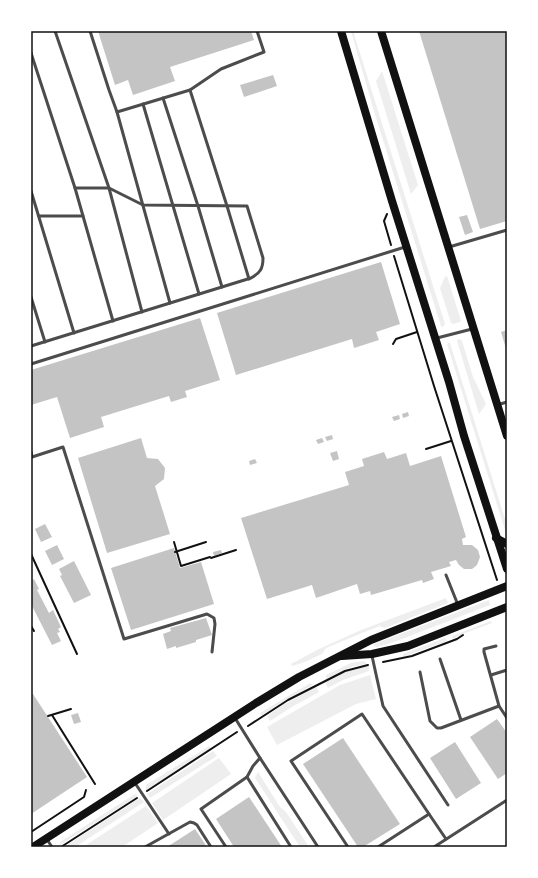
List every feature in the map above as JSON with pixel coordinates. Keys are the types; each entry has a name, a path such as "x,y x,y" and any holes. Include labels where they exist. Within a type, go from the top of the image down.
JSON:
{"main road":[{"path":"341,31 496,538 507,569"},
{"path":"381,31 507,436"},
{"path":"496,538 507,544"},
{"path":"33,847 234,717 299,677 371,640 507,586"},
{"path":"339,656 372,654 408,646 507,607"}],"lane":[{"path":"55,31 109,188 142,312"},
{"path":"90,31 117,112 170,303"},
{"path":"117,112 190,90 221,69 264,52 257,31"},
{"path":"31,53 75,188 113,321"},
{"path":"190,90 249,279"},
{"path":"163,98 198,206 222,287"},
{"path":"144,104 199,294"},
{"path":"31,346 249,279 258,274 263,266 263,258 247,206 142,205 109,188 75,188"},
{"path":"31,191 74,332"},
{"path":"39,216 83,216"},
{"path":"448,247 507,230"},
{"path":"31,364 406,246"},
{"path":"31,297 45,342"},
{"path":"435,339 474,329"},
{"path":"498,405 507,402"},
{"path":"31,452 32,457 63,447 124,639 207,614 214,618 215,624 212,652"},
{"path":"446,575 458,606"},
{"path":"496,646 484,649 484,652 499,706 507,718"},
{"path":"372,654 383,706 448,805"},
{"path":"440,659 461,720"},
{"path":"491,675 507,670"},
{"path":"420,672 430,721 437,728 499,706"},
{"path":"348,847 291,761 362,714 446,839"},
{"path":"234,717 318,847"},
{"path":"226,847 201,809 248,777 253,766 260,758"},
{"path":"248,777 291,847"},
{"path":"134,782 169,834"},
{"path":"434,847 507,800"},
{"path":"378,847 429,814"},
{"path":"146,847 190,822 197,825 211,847"},
{"path":"46,838 52,847"}],"path":[{"path":"384,221 417,332 496,580"},
{"path":"393,344 396,339 417,332"},
{"path":"426,449 452,441"},
{"path":"473,508 475,503"},
{"path":"174,542 176,552 182,566 236,550"},
{"path":"176,552 206,542"},
{"path":"31,554 77,654"},
{"path":"31,626 34,631"},
{"path":"61,847 288,700 345,671 394,660"},
{"path":"48,716 71,709"},
{"path":"52,715 95,784"},
{"path":"31,832 84,797 86,790"}],"shaded area":[{"path":"351,31 353,31 445,324 443,327 441,326 373,108"},
{"path":"382,71 418,185 411,194 376,81"},
{"path":"447,276 461,321 453,324 451,323 440,288 445,277"},
{"path":"459,339 462,341 473,377 486,404 479,414 457,341"},
{"path":"450,343 504,516 507,521 507,535 447,344"},
{"path":"446,598 448,603 385,628 380,626 362,633 326,648 322,654 305,662 292,666 291,664 317,650 361,630"},
{"path":"489,600 490,605 394,642 377,647 374,646 374,644"},
{"path":"491,621 492,623 453,639 452,636"},
{"path":"445,638 447,641 403,657 403,654"},
{"path":"365,661 366,664 351,667 326,679 326,675 351,663"},
{"path":"369,666 369,671 343,680 328,688 325,682 345,672"},
{"path":"370,675 376,699 356,704 277,745 267,727 340,685"},
{"path":"310,683 313,685 261,716 260,713"},
{"path":"316,687 319,692 270,721 267,716 283,705"},
{"path":"209,746 211,749 146,790 146,785"},
{"path":"213,751 217,756 150,798 147,794"},
{"path":"219,758 231,774 163,820 152,803"},
{"path":"258,772 280,807 286,812 309,847 300,847 255,778"},
{"path":"135,794 138,796 60,845 60,842"},
{"path":"140,798 144,802 75,847 64,847"},
{"path":"146,806 158,823 122,847 83,847"}],"building":[{"path":"98,31 251,31 254,40 170,67 175,81 133,95 128,80 115,85"},
{"path":"419,31 507,31 507,221 480,229"},
{"path":"273,75 277,86 244,97 240,85"},
{"path":"467,215 473,232 465,235 459,217"},
{"path":"381,262 400,324 376,332 379,340 354,348 352,339 236,375 217,313"},
{"path":"200,318 220,380 185,391 187,397 171,402 169,396 101,417 104,427 70,438 57,397 31,405 31,370"},
{"path":"507,330 507,352 501,332"},
{"path":"408,412 409,416 403,418 402,414"},
{"path":"399,415 400,419 394,421 392,417"},
{"path":"332,435 333,439 327,441 325,437"},
{"path":"141,438 147,458 158,459 165,468 164,479 155,486 170,534 107,553 78,458"},
{"path":"322,438 324,442 318,444 316,440"},
{"path":"337,451 339,459 333,461 330,453"},
{"path":"384,452 387,459 406,453 410,466 441,456 466,537 462,539 463,545 472,545 478,550 480,557 477,565 472,569 464,569 456,560 449,562 451,566 431,572 434,579 423,583 422,580 371,595 370,591 360,594 357,584 316,598 312,585 267,599 241,518 349,485 345,472 364,466 362,459"},
{"path":"255,459 257,463 250,465 249,461"},
{"path":"45,524 52,537 41,542 35,529"},
{"path":"57,545 64,559 52,565 45,551"},
{"path":"174,548 180,568 201,562 214,604 131,630 111,568"},
{"path":"221,550 222,553 214,556 213,552"},
{"path":"74,561 91,595 74,603 60,576 62,575 59,569"},
{"path":"34,579 39,589 37,590 49,613 53,610 61,627 58,629 60,632 57,633 61,641 52,645 31,604 31,581"},
{"path":"206,618 212,635 196,640 196,642 167,649 163,634 171,631 170,628"},
{"path":"31,691 87,777 31,814"},
{"path":"78,713 81,722 74,724 71,715"},
{"path":"497,719 507,733 507,773 498,779 470,737"},
{"path":"343,738 400,824 363,847 358,847 303,764"},
{"path":"455,742 481,783 456,799 430,758"},
{"path":"249,797 282,847 234,847 216,819"},
{"path":"195,829 207,847 167,847"}]}
